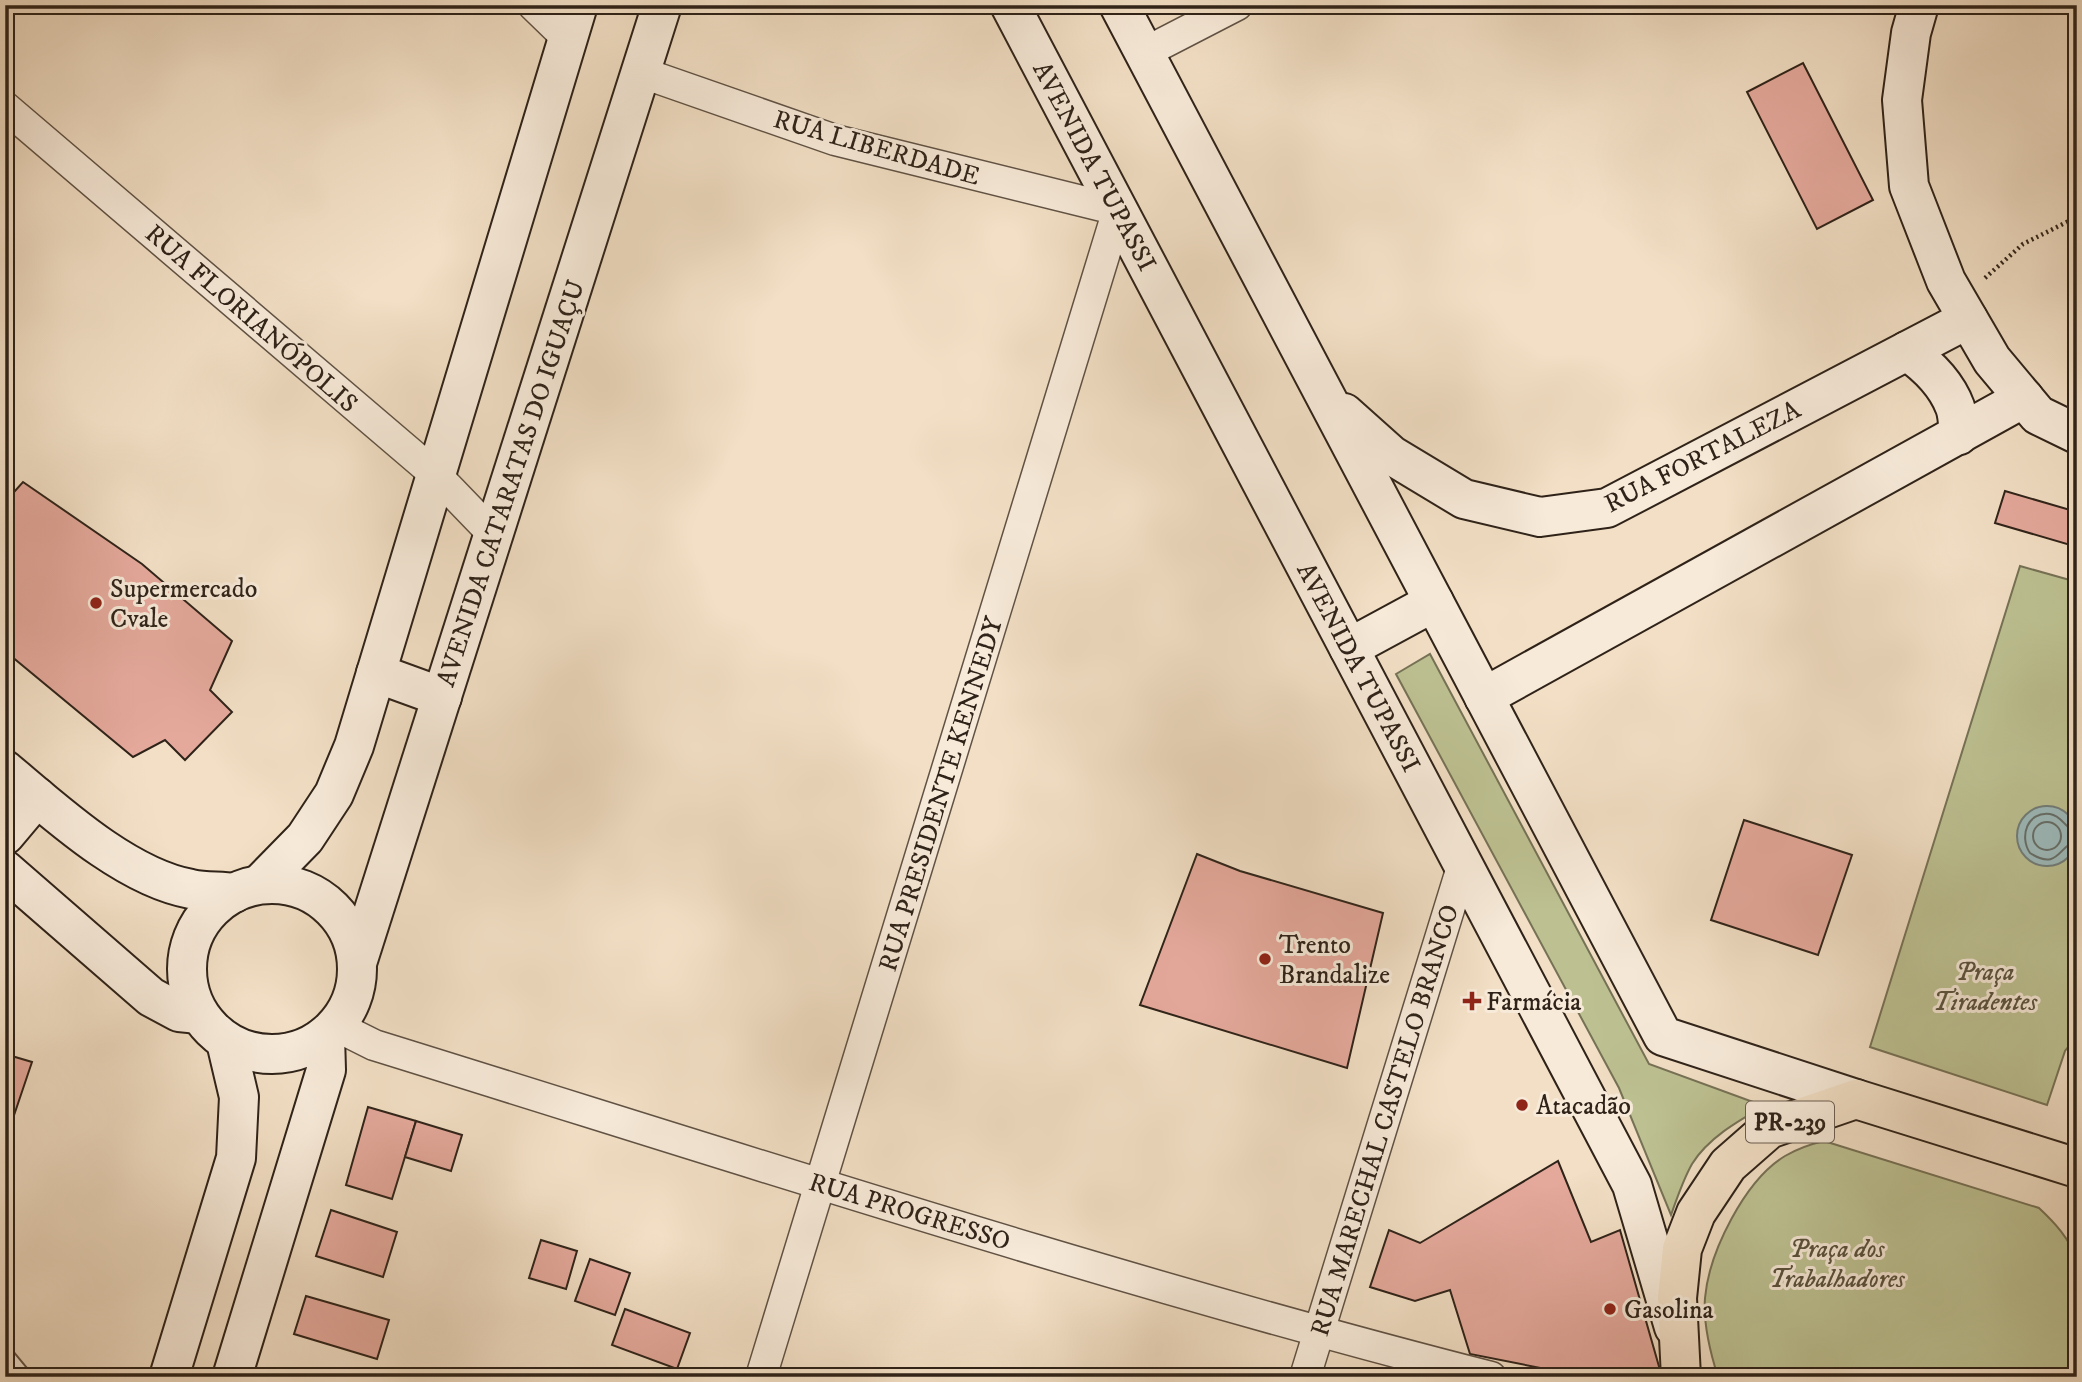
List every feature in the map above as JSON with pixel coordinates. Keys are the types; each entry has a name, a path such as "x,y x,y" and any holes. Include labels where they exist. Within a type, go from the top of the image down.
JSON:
{"main road":[{"name":"PR-239","path":"1680,1359 1677,1298 1682,1249 1696,1213 1728,1165 1769,1129 1856,1099 2077,1168"}],"street":[{"path":"5,769 92,841 144,873 189,889 247,888 288,884 314,893 335,911 350,934 358,960 356,984 349,1006 331,1031 303,1049 277,1054 250,1052 226,1042 199,1014 188,987 187,959 195,932 211,909 247,888 305,838 334,794 354,746 572,21 533,5"},
{"name":"AVENIDA CATARATAS DO IGUAÇU","path":"358,960 662,5"},
{"name":"AVENIDA TUPASSI","path":"1010,5 1632,1185 1680,1359"},
{"path":"1119,5 1663,1036 1856,1099"},
{"path":"1144,52 1237,5"},
{"path":"1919,5 1911,33 1902,100 1909,186 1946,281 1992,360 2038,415 2077,434"},
{"name":"RUA LIBERDADE","path":"640,72 835,140 1118,210"},
{"name":"RUA FLORIANÓPOLIS","path":"5,107 436,475 493,534"},
{"name":"RUA PRESIDENTE KENNEDY","path":"761,1377 1118,210"},
{"name":"RUA FORTALEZA","path":"1326,397 1391,455 1464,499 1540,517 1607,508 1968,319"},
{"path":"1907,351 1925,364 1942,384 1955,408 1959,435"},
{"path":"1484,697 2024,398"},
{"path":"1349,648 1434,602"},
{"path":"376,673 442,697"},
{"path":"5,835 37,797"},
{"name":"RUA MARECHAL CASTELO BRANCO","path":"1305,1377 1463,864"},
{"path":"5,870 150,997 179,1012 199,1014"},
{"path":"232,1377 326,1070 331,1031"},
{"name":"RUA PROGRESSO","path":"331,1031 820,1184 1319,1333 1491,1377"},
{"path":"169,1377 236,1158 239,1097 226,1042"}],"lane":[{"path":"5,1354 24,1377"}],"path":[{"path":"1968,319 1976,287 2023,244 2077,217"}],"green space":[{"name":"Praça Tiradentes","path":"2020,566 2077,582 2077,1036 2065,1051 2047,1105 1870,1047"},
{"path":"1430,654 1649,1064 1764,1106 1724,1131 1706,1146 1692,1164 1671,1215 1619,1088 1396,674"},
{"name":"Praça dos Trabalhadores","path":"1824,1141 2039,1208 2051,1219 2070,1245 2077,1260 2075,1377 1718,1377 1708,1338 1705,1298 1708,1280 1722,1239 1743,1199 1770,1167 1794,1151"}],"water":[{"path":"2047,806 2068,815 2077,836 2068,857 2047,866 2026,857 2017,836 2026,815"}],"building":[{"path":"1803,63 1873,200 1817,229 1747,92"},
{"name":"Supermercado Cvale","path":"23,482 142,564 232,641 210,690 232,712 185,760 165,740 133,757 5,651 5,502"},
{"path":"2005,491 2077,512 2077,547 1995,523"},
{"path":"1744,820 1852,855 1818,955 1711,920"},
{"name":"Trento Brandalize","path":"1197,854 1240,871 1383,913 1347,1068 1140,1005"},
{"path":"5,1054 32,1062 5,1142"},
{"path":"368,1107 416,1121 392,1199 346,1185"},
{"path":"416,1121 462,1135 451,1171 405,1157"},
{"path":"1558,1161 1591,1242 1620,1230 1662,1377 1586,1377 1470,1354 1450,1290 1415,1301 1370,1287 1389,1230 1420,1243"},
{"path":"331,1210 397,1232 383,1277 316,1256"},
{"path":"541,1240 577,1251 566,1289 529,1278"},
{"path":"590,1259 630,1273 615,1315 575,1301"},
{"path":"306,1296 389,1320 377,1359 294,1334"},
{"path":"625,1309 690,1333 677,1369 612,1345"}],"place":[{"name":"Supermercado Cvale","path":"96,603"},
{"name":"Trento Brandalize","path":"1265,959"},
{"name":"Farmácia","path":"1472,1001"},
{"name":"Atacadão","path":"1522,1105"},
{"name":"Gasolina","path":"1610,1309"}]}
